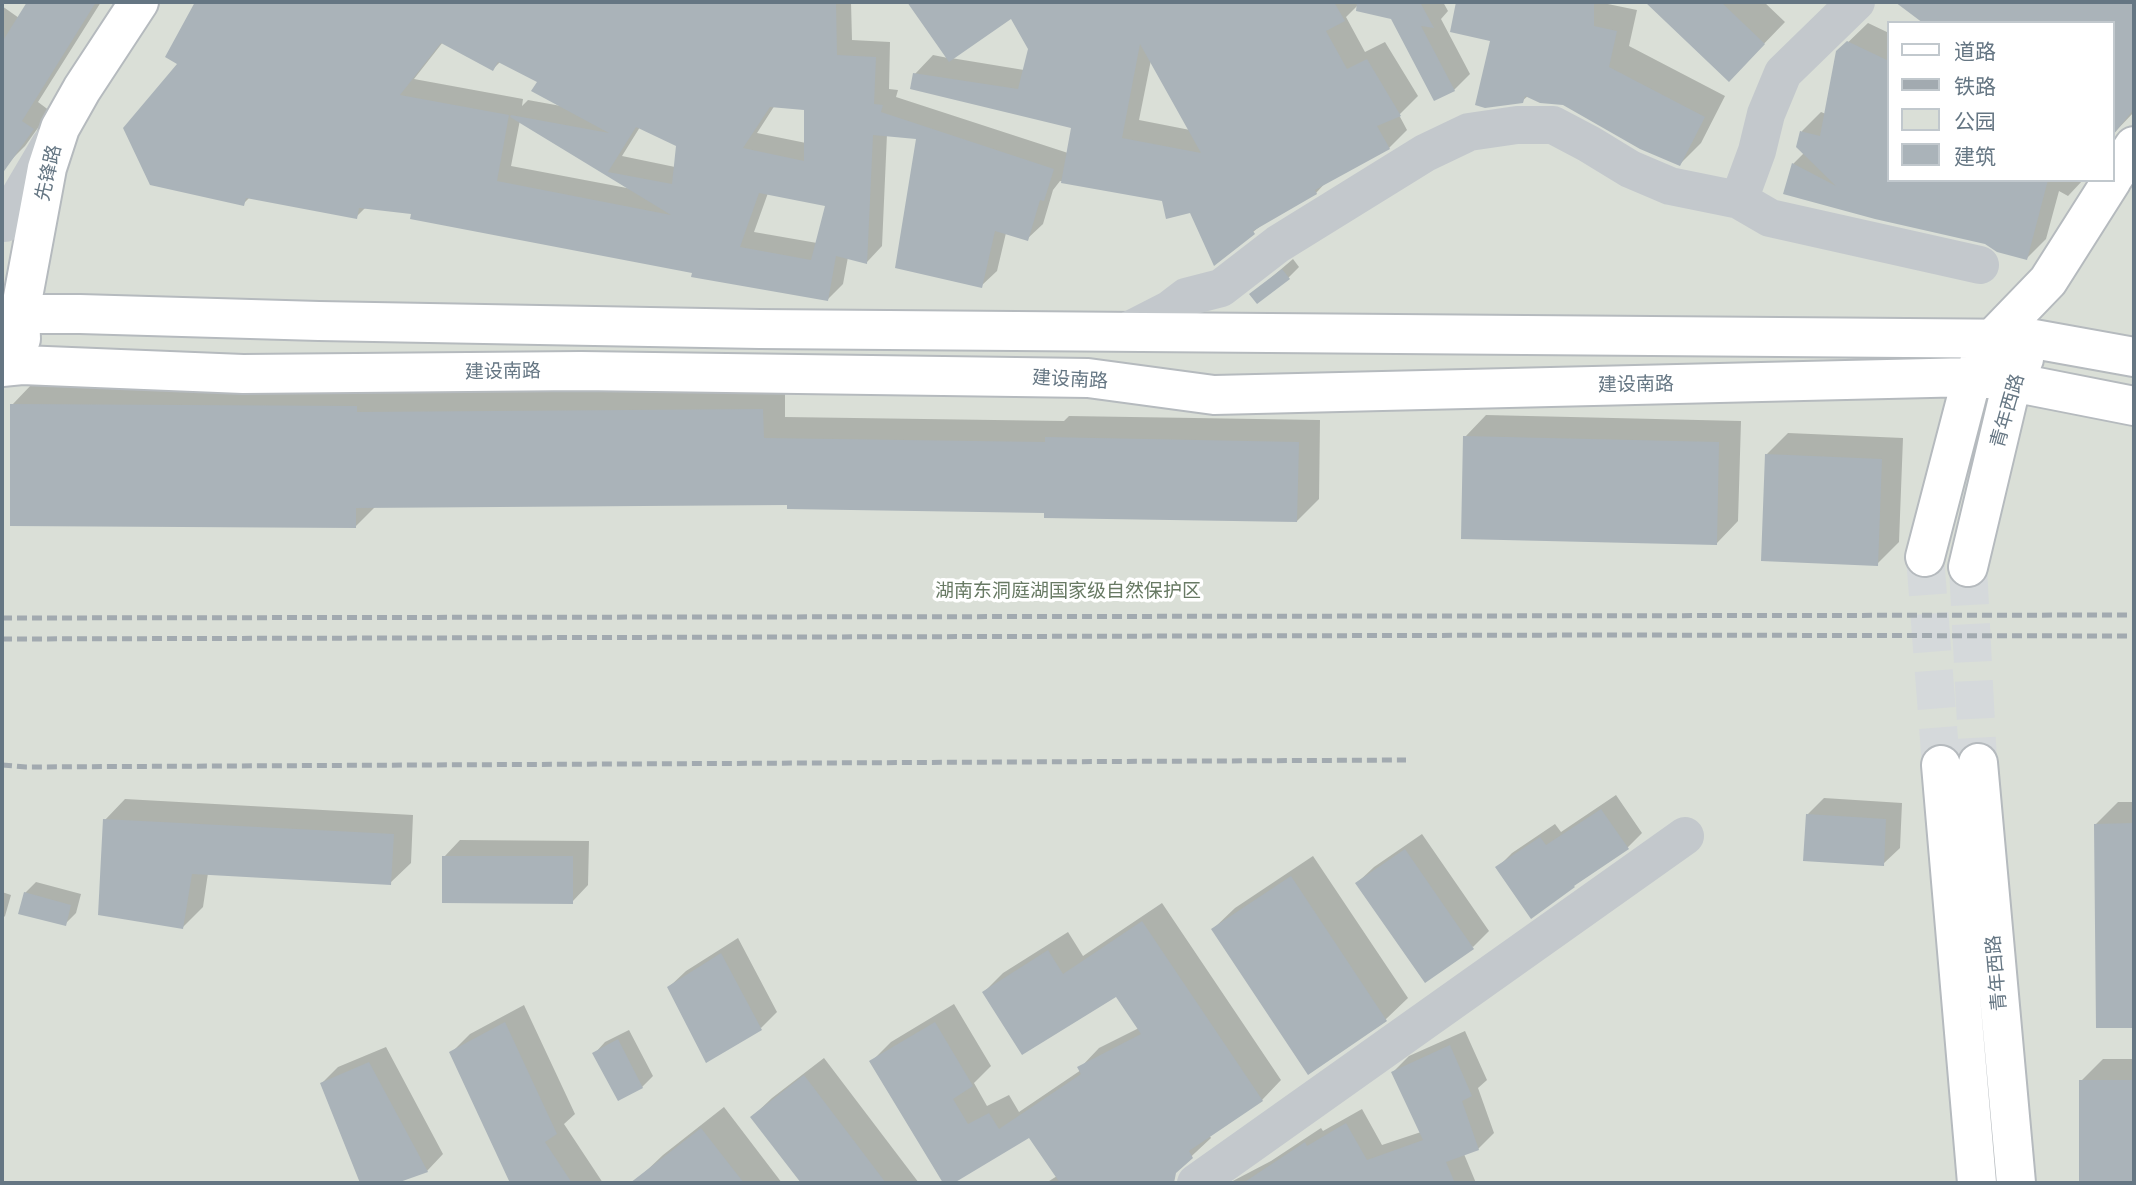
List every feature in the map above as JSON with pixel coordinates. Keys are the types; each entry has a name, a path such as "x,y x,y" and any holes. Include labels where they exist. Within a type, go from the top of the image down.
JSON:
{"main road":[{"name":"先锋路","path":"12,366 11,314 47,169 60,128 139,2"},
{"path":"2115,176 2134,146"},
{"path":"2048,281 2111,182"},
{"name":"青年西路","path":"1925,557 1972,377 1993,338 2048,281"},
{"name":"青年西路","path":"1968,568 2012,382 2034,339 2048,281"},
{"path":"11,314 760,329 1993,338 2034,339 2134,357"},
{"name":"建设南路","path":"12,366 243,374 582,371 1074,378 1213,395 1972,377 2012,382 2134,407"},
{"name":"青年西路","path":"1978,763 2016,1183"},
{"name":"青年西路","path":"1941,765 1977,1183"}],"street":[{"path":"1739,200 1757,151 1766,114 1783,73 1856,2"},
{"path":"1128,331 1169,310 1186,297 1221,288 1278,244 1425,153 1469,132 1517,125 1553,125 1630,169 1670,186 1739,200 1770,218 1980,265"},
{"path":"2,223 60,128"},
{"path":"1196,1183 1685,836"}],"green space":[{"name":"湖南东洞庭湖国家级自然保护区","path":"2,2 2134,2 2134,1183 2,1183"}],"building":[{"path":"27,2 96,2 22,121 34,129 2,174 2,42"},
{"path":"195,2 836,2 837,55 876,57 874,104 883,105 881,112 1054,169 1044,201 1040,200 1028,241 995,231 982,288 895,268 916,139 873,135 867,264 836,256 828,301 691,277 692,273 410,219 411,214 359,208 357,219 246,198 244,206 150,185 123,128 177,64 165,57","holes":["441,43 493,71 498,62 537,82 531,91 609,133 511,115 510,117 671,215 497,181 509,115 400,95","770,107 804,110 804,161 743,148","636,127 676,146 672,184 608,172","759,193 825,206 811,260 740,247"]},
{"path":"907,2 1334,2 1345,21 1326,31 1347,69 1367,59 1401,116 1377,126 1390,149 1315,190 1317,194 1253,231 1255,234 1214,266 1190,213 1166,219 1162,201 1061,183 1071,128 910,89 913,73 1018,89 1028,49 1011,19 949,62","holes":["1140,44 1201,153 1122,138"]},
{"path":"1357,2 1420,2 1434,28 1421,26 1455,91 1434,101 1391,19 1356,11"},
{"path":"1456,2 1594,2 1594,26 1617,31 1609,67 1705,117 1680,166 1640,149 1563,105 1540,103 1525,96 1523,103 1485,108 1475,105 1490,41 1450,32"},
{"path":"1645,2 1721,2 1765,44 1729,82"},
{"path":"1895,2 2134,2 2134,109 2115,133 2115,21 1920,21"},
{"path":"1847,41 1888,61 1888,182 2047,182 2027,260 1997,252 1985,244 1875,219 1783,194 1792,163 1836,186 1796,147 1800,131 1820,136 1836,51"},
{"path":"1282,269 1290,279 1257,304 1249,294"},
{"path":"10,404 357,406 357,412 763,409 764,438 1045,442 1045,437 1299,442 1297,522 1044,518 1044,513 787,509 787,505 356,508 356,528 10,526"},
{"path":"1463,436 1719,442 1717,545 1461,539"},
{"path":"1765,454 1882,459 1878,566 1761,561"},
{"path":"1601,809 1629,849 1531,919 1495,867 1540,837 1546,845"},
{"path":"1806,814 1886,819 1884,866 1803,861"},
{"path":"103,819 394,834 391,885 192,874 183,929 98,915"},
{"path":"2134,823 2134,1028 2096,1028 2094,824"},
{"path":"1405,849 1474,949 1425,983 1355,883"},
{"path":"442,856 573,856 573,904 442,903"},
{"path":"1291,876 1387,1021 1308,1075 1211,929"},
{"path":"24,892 71,905 66,926 18,914"},
{"path":"1142,921 1263,1101 1189,1151 1193,1158 1176,1173 1174,1183 1060,1183 1029,1138 954,1183 943,1183 869,1061 935,1022 973,1086 953,1099 968,1124 989,1113 999,1129 1081,1074 1077,1067 1141,1034 1116,997 1022,1055 982,992 1048,950 1063,974"},
{"path":"721,953 762,1030 706,1063 667,987"},
{"path":"505,1022 557,1134 545,1142 572,1183 510,1183 449,1052"},
{"path":"618,1039 643,1088 618,1101 592,1053"},
{"path":"1450,1045 1472,1096 1462,1101 1479,1150 1446,1162 1455,1183 1243,1183 1305,1142 1307,1146 1346,1123 1367,1160 1423,1140 1391,1072"},
{"path":"369,1062 428,1172 397,1183 360,1183 320,1083"},
{"path":"804,1075 886,1183 801,1183 750,1117"},
{"path":"2079,1080 2134,1080 2134,1183 2079,1183"},
{"path":"701,1128 744,1183 630,1183"}],"tunnel":[{"path":"1925,557 1941,765"},
{"path":"1968,567 1978,763"}],"railway":[{"path":"2,618 2134,615"},
{"path":"2,639 2134,636"},
{"path":"2,765 1406,760"}]}
